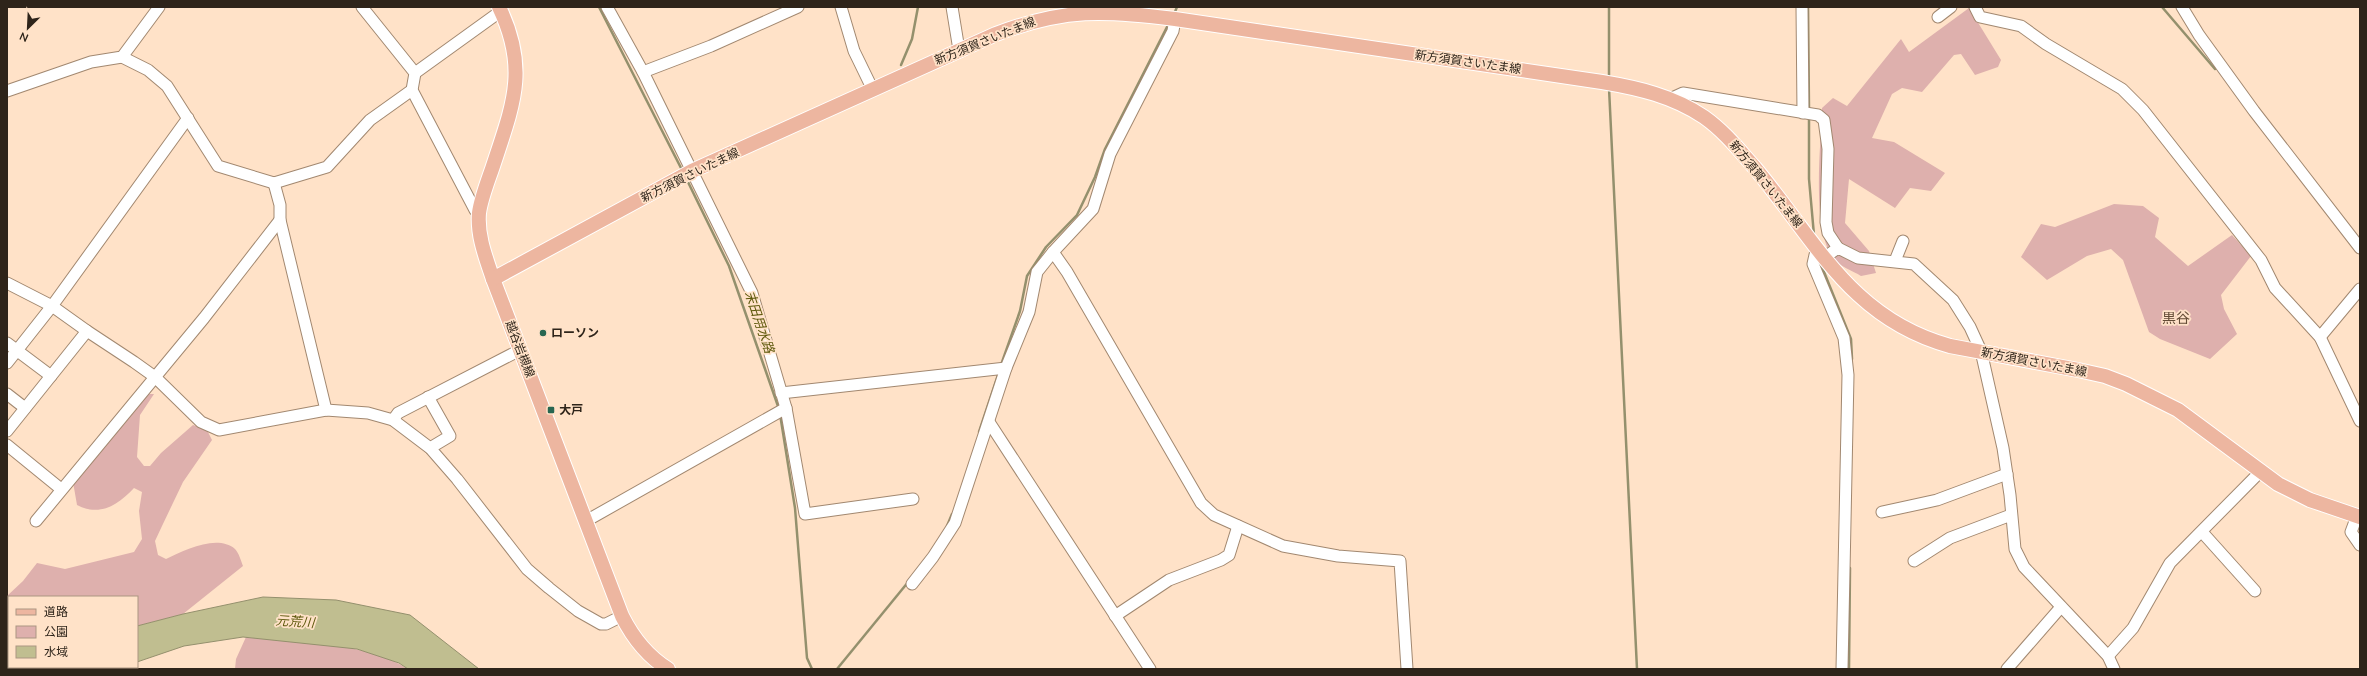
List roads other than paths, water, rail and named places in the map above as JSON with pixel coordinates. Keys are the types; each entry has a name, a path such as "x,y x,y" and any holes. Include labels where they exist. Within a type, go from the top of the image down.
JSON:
{"main road":[{"name":"越谷岩槻線","path":"500,9 510,32 516,57 516,79 512,102 479,214 482,243 493,279 622,616 638,643 648,654 668,669"},
{"name":"新方須賀さいたま線","path":"493,279 692,171 959,50 1040,19 1114,10 1602,82 1636,88 1670,99 1704,117 1729,138 1777,195 1821,253 1853,291 1890,321 1930,340 2105,376 2132,387 2178,410 2211,433 2260,472 2293,492 2359,516"}],"street":[{"path":"122,57 159,7"},
{"path":"362,7 414,72 412,90 475,210 479,214"},
{"path":"607,7 643,72 752,294 786,408 804,514 914,499"},
{"path":"643,72 711,46 798,7"},
{"path":"841,7 854,51 873,90"},
{"path":"952,7 959,50"},
{"path":"1802,7 1803,113"},
{"path":"1938,17 1951,7"},
{"path":"1975,7 1980,17 2021,26 2091,72 2113,83 2143,110 2261,260 2275,288 2320,337 2360,421"},
{"path":"2182,7 2199,35 2254,111 2360,248"},
{"path":"414,72 500,9"},
{"path":"912,584 933,557 955,523 1006,368 1029,312 1037,272 1052,252 1093,209 1110,154 1173,31 1176,19"},
{"path":"7,91 91,62 122,57 148,70 167,86 218,166 274,183 327,167 370,120 412,90"},
{"path":"1670,99 1683,92 1818,115 1824,120 1827,129 1826,222 1828,233 1838,248 1858,258 1895,260 1914,264 1953,300 1970,327 1981,351 2007,474 2015,549 2024,567 2108,656 2114,669"},
{"path":"7,363 52,306 188,118"},
{"path":"274,183 280,205 280,220 326,410"},
{"path":"36,521 60,489 155,377 280,220"},
{"path":"1895,260 1903,241"},
{"path":"1838,248 1828,255 1821,253 1815,255 1813,264 1844,338 1848,375 1842,669"},
{"path":"1052,252 1067,272 1201,503 1214,515 1283,546 1338,556 1400,561 1407,669"},
{"path":"7,283 52,306 155,377 201,422 219,430 326,410 368,413 393,420 430,448 457,479 527,569 549,588 578,611 601,624 606,624 622,616"},
{"path":"2320,337 2360,289"},
{"path":"7,431 87,331"},
{"path":"7,343 51,376"},
{"path":"393,420 398,412 520,350"},
{"path":"781,393 1006,368"},
{"path":"7,394 25,408"},
{"path":"428,397 450,436 430,448"},
{"path":"586,520 786,408"},
{"path":"989,422 1114,616 1150,669"},
{"path":"7,445 60,489"},
{"path":"2108,656 2133,628 2170,563 2260,472"},
{"path":"1882,512 1937,500 2007,474"},
{"path":"1914,561 1950,538 2011,515"},
{"path":"2359,516 2351,532 2360,545"},
{"path":"1114,616 1169,580 1221,560 1229,555 1238,526"},
{"path":"2202,532 2255,591"},
{"path":"2007,669 2061,607"}],"water":[{"name":"元荒川","path":"263,597 336,600 410,615 479,669 408,669 399,663 357,649 243,637 184,646 138,662 138,626 183,614"},
{"path":"7,641 8,668 121,668 118,669 7,669"}],"waterway":[{"name":"末田用水路","path":"599,7 682,170"},
{"path":"901,65 912,39 918,7"},
{"path":"1174,14 1177,7"},
{"path":"1609,7 1609,79"},
{"path":"1808,7 1809,110"},
{"path":"2162,7 2215,69"},
{"path":"1001,365 1020,311 1027,276 1046,247 1077,215 1095,177 1105,149 1169,23"},
{"path":"1609,88 1637,669"},
{"path":"1809,117 1809,179 1814,235"},
{"name":"末田用水路","path":"686,178 729,266 779,409"},
{"path":"1820,262 1851,339 1852,359"},
{"path":"979,432 999,372"},
{"name":"末田用水路","path":"780,414 795,508 807,658 812,669"},
{"path":"947,526 952,514"},
{"path":"1849,669 1850,568"},
{"path":"837,669 909,581"}],"place":[{"name":"ローソン","path":"543,333"},
{"name":"大戸","path":"551,410"}],"district":[{"name":"黒谷","path":"2176,318"}]}
